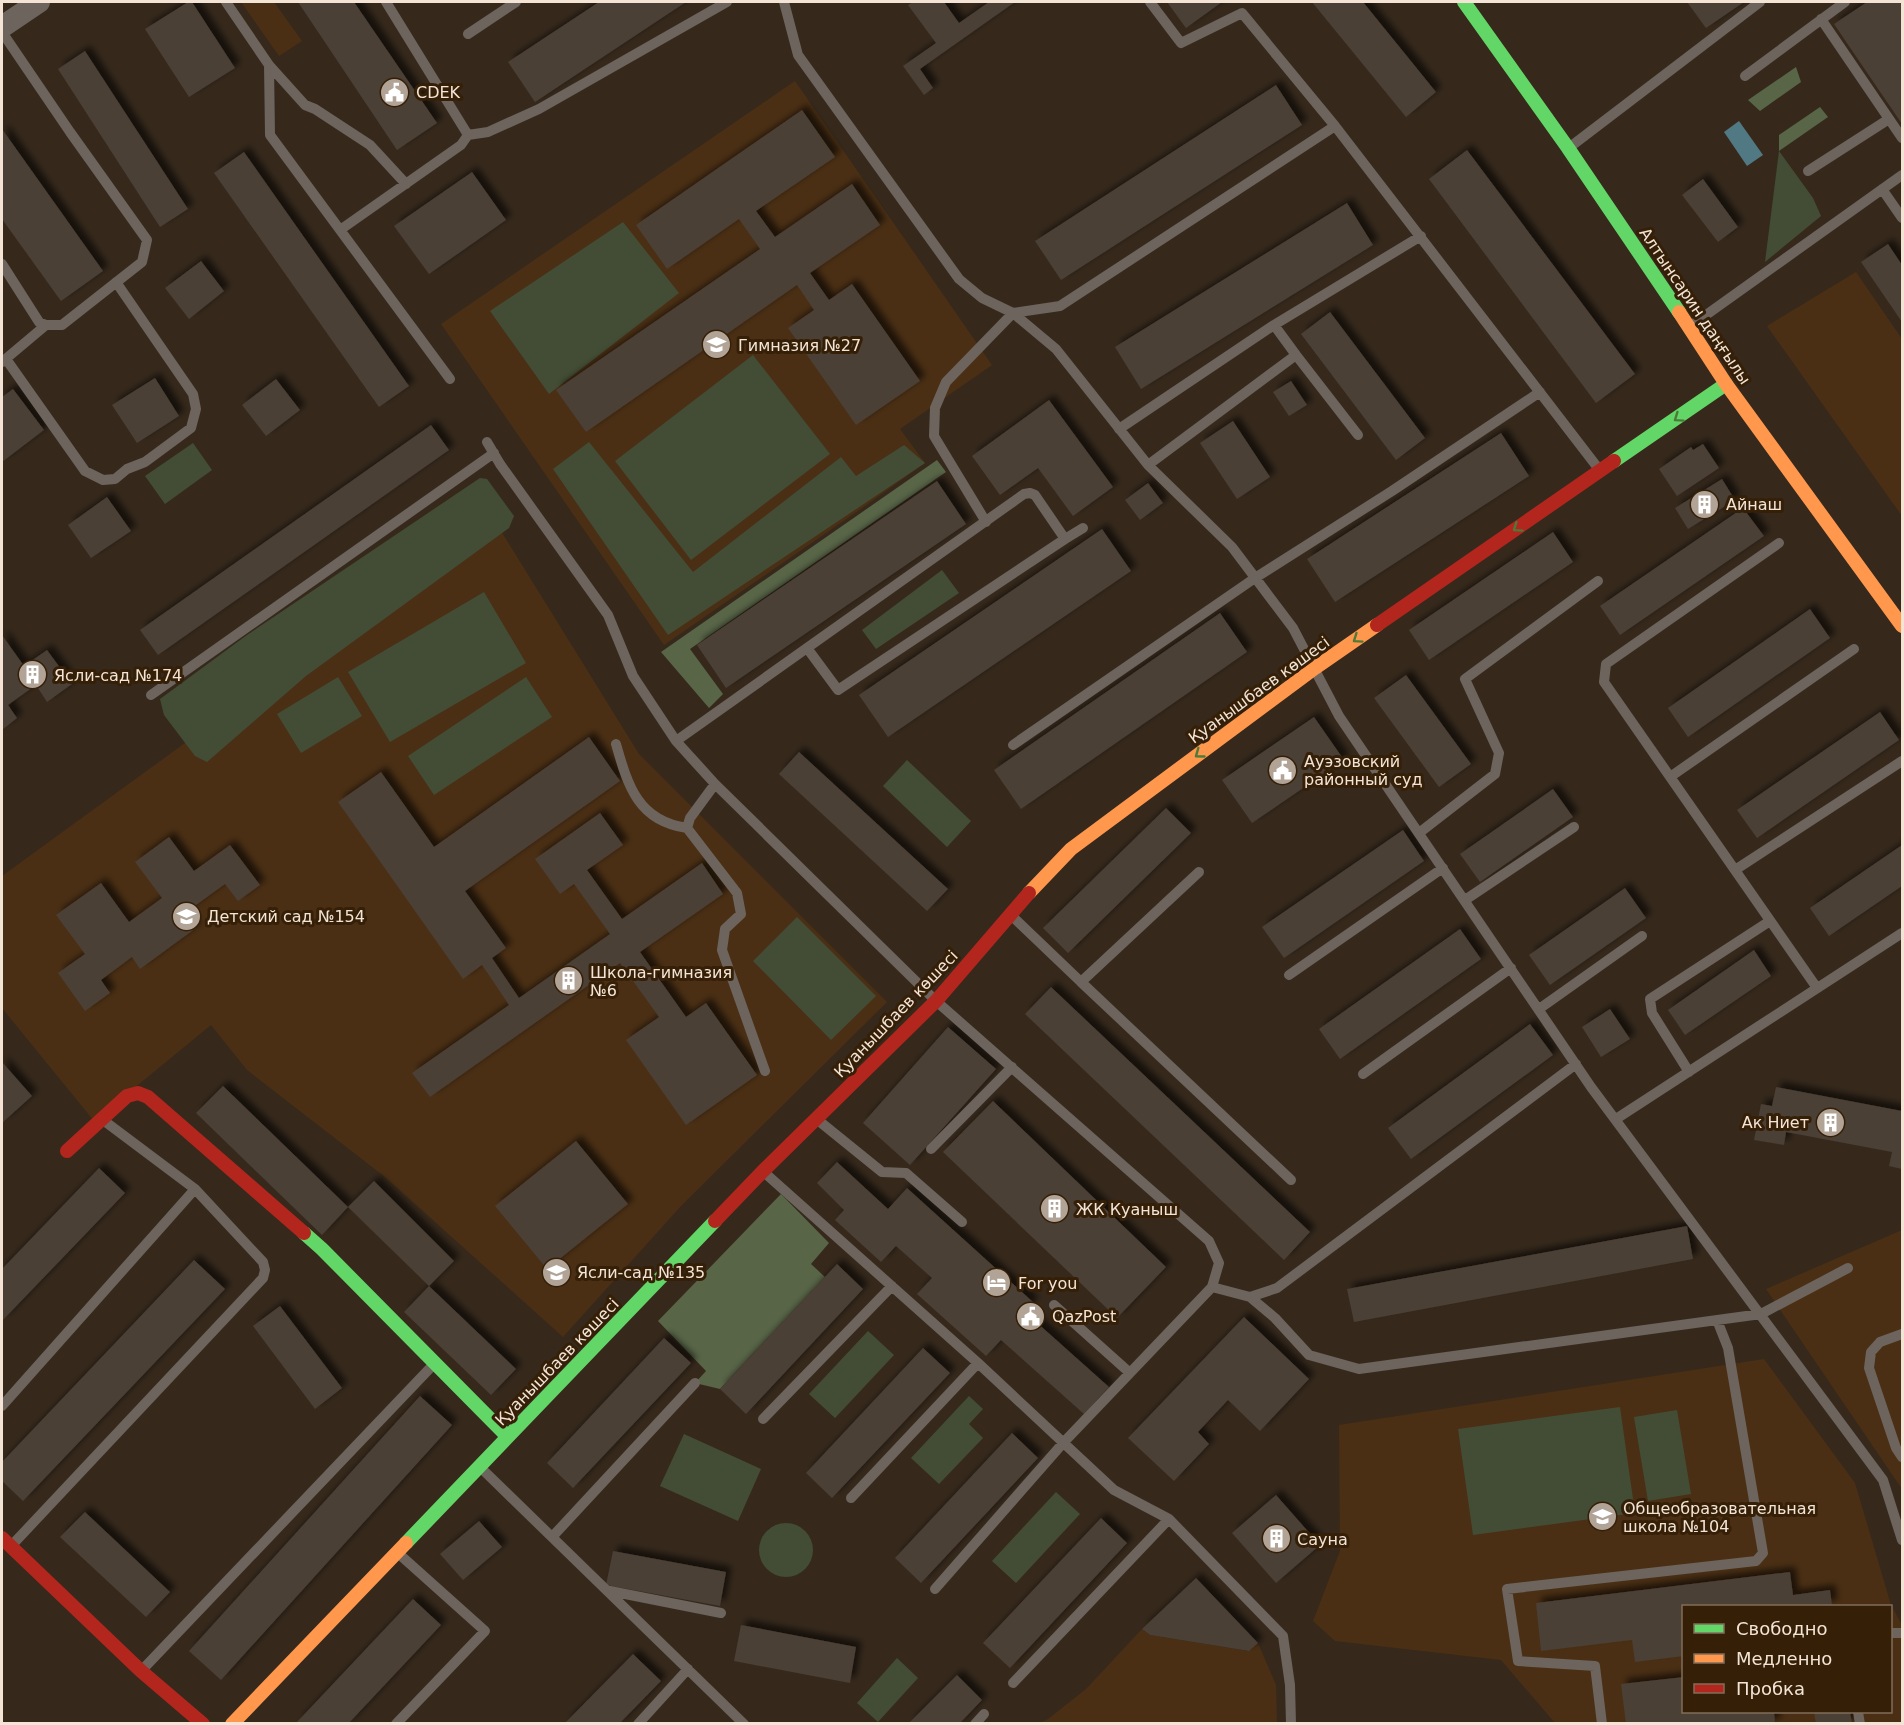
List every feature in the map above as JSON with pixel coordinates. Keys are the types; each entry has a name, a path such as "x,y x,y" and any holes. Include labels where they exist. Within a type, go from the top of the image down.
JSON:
{"street":[{"path":"2,27 39,2"},
{"name":"Алтынсарин даңғылы","path":"1464,2 1568,148 1726,384 1902,626"},
{"name":"Қуанышбаев көшесі","path":"232,1724 763,1171 936,1000 1010,914 1071,849 1315,668 1726,384"},
{"path":"67,1151 127,1096 138,1094 148,1097 322,1249 507,1436"},
{"path":"6,1542 141,1671 203,1724"}],"lane":[{"path":"226,2 269,65 305,105 315,109 370,145 406,184"},
{"path":"386,2 468,135"},
{"path":"468,34 516,2"},
{"path":"340,230 461,145 468,135 488,132 539,110 727,2"},
{"path":"784,2 798,55 959,279 982,298 1013,313 1056,349 1148,465 1232,547 1293,628 1339,716 1576,1064 1883,1480 1902,1540"},
{"path":"1150,2 1181,43 1242,13 1421,236 1600,471"},
{"path":"1568,148 1761,2"},
{"path":"1745,75 1845,2"},
{"path":"1821,19 1902,138"},
{"path":"2,32 147,240 142,262 62,326 46,326 39,322 2,264"},
{"path":"269,65 270,135 450,379"},
{"path":"1808,171 1889,118"},
{"path":"986,522 934,436 935,408 946,382 1013,313 1060,306 1335,126"},
{"path":"1689,326 1902,175"},
{"path":"1882,189 1902,218"},
{"path":"1119,429 1275,326 1421,236"},
{"path":"46,326 4,361 85,471 104,480 116,479 128,469 145,462 191,428 196,409 193,394 116,282"},
{"path":"1275,326 1358,435"},
{"path":"1148,465 1296,355"},
{"path":"1013,745 1255,578 1392,491 1540,392"},
{"path":"487,442 608,615 633,676 676,741 715,784 936,1000 1209,1241 1219,1263 1212,1287 1064,1442 934,1589"},
{"path":"151,694 494,453"},
{"path":"676,741 1024,494 1035,495 1065,539"},
{"path":"807,648 838,690 1083,528"},
{"path":"1779,543 1606,664 1604,682 1817,988"},
{"path":"1419,833 1495,774 1499,753 1465,679 1598,581"},
{"path":"1670,777 1854,649"},
{"path":"616,744 631,792 654,818 673,826 687,828 737,893 741,914 725,929 722,950 765,1071"},
{"path":"1735,870 1902,761"},
{"path":"687,828 690,818 715,784"},
{"path":"1465,900 1574,827"},
{"path":"1289,975 1443,868"},
{"path":"1081,982 1199,872"},
{"path":"1010,914 1291,1180"},
{"path":"1689,1072 1652,1013 1650,999 1770,921"},
{"path":"1616,1119 1902,933"},
{"path":"1539,1009 1642,936"},
{"path":"1363,1074 1511,968"},
{"path":"1250,1297 1277,1287 1576,1064"},
{"path":"931,1149 1012,1067"},
{"path":"6,1542 263,1278 265,1270 263,1262 195,1189 102,1119"},
{"path":"816,1119 882,1172 906,1173 962,1222"},
{"path":"763,1171 978,1363 1114,1490 1170,1519 1283,1636 1290,1685 1291,1724"},
{"path":"2,1406 195,1189"},
{"path":"1212,1287 1250,1297 1275,1318 1309,1355 1359,1369 1761,1314 1848,1268"},
{"path":"763,1419 891,1286"},
{"path":"1054,1305 1130,1373"},
{"path":"1602,1724 1595,1666 1518,1661 1507,1589 1756,1561 1763,1553 1728,1348 1717,1320"},
{"path":"1902,1334 1880,1342 1871,1352 1869,1368 1896,1448 1902,1457"},
{"path":"141,1671 435,1363"},
{"path":"851,1498 978,1363"},
{"path":"553,1536 695,1383"},
{"path":"479,1466 610,1591 744,1724"},
{"path":"1013,1683 1170,1519"},
{"path":"396,1724 485,1631 397,1552"},
{"path":"610,1591 721,1613"},
{"path":"638,1724 688,1669"},
{"path":"975,1724 984,1714"}],"shaded area":[{"path":"241,2 274,2 302,41 279,56"},
{"name":"Гимназия №27","path":"795,81 992,365 900,429 925,463 664,645 441,324"},
{"path":"1856,272 1902,339 1902,516 1767,326"},
{"path":"475,489 639,754 887,1002 681,1206 563,1337 385,1177 247,1070 211,1025 94,1121 2,1008 2,876 207,727"},
{"path":"1902,1230 1902,1489 1766,1289"},
{"name":"Общеобразовательная школа №104","path":"1764,1359 1855,1483 1891,1605 1682,1605 1682,1713 1892,1713 1892,1607 1902,1625 1902,1723 1555,1723 1501,1660 1335,1641 1313,1621 1340,1551 1339,1425"},
{"path":"1142,1629 1150,1635 1248,1651 1258,1643 1276,1685 1277,1723 1038,1724 1048,1719 1086,1689"}],"green space":[{"path":"1796,67 1801,82 1760,111 1748,100"},
{"path":"1820,107 1828,117 1779,151 1779,135"},
{"path":"1779,151 1813,198 1821,216 1765,262"},
{"path":"623,222 679,293 549,394 490,311"},
{"path":"753,355 830,454 691,560 615,461"},
{"path":"589,442 693,572 841,457 856,476 904,445 925,463 668,635 553,469"},
{"path":"193,443 212,470 165,504 145,476"},
{"path":"937,460 946,472 690,649 723,694 709,708 661,652"},
{"path":"480,478 487,479 514,516 509,528 306,676 207,762 195,756 164,715 160,699 247,635"},
{"path":"942,570 959,593 876,649 862,630"},
{"path":"484,592 526,663 390,742 348,672"},
{"path":"338,677 362,716 301,753 277,714"},
{"path":"526,677 552,717 434,795 408,756"},
{"path":"907,760 971,821 947,847 883,786"},
{"path":"797,917 876,996 831,1040 753,961"},
{"path":"781,1194 829,1243 811,1264 825,1277 720,1389 695,1383 706,1371 658,1321"},
{"path":"868,1331 894,1355 835,1418 809,1394"},
{"path":"969,1396 983,1409 969,1424 983,1438 939,1484 911,1458"},
{"path":"1620,1407 1635,1513 1473,1535 1458,1429"},
{"path":"1677,1410 1691,1494 1648,1501 1634,1417"},
{"path":"684,1434 761,1469 738,1521 660,1486"},
{"path":"1056,1492 1080,1514 1016,1583 992,1561"},
{"path":"781,1523 791,1523 801,1527 809,1535 813,1550 809,1565 801,1573 791,1577 781,1577 771,1573 763,1565 759,1555 759,1545 763,1535 771,1527"},
{"path":"897,1658 918,1678 878,1722 857,1703"}],"water":[{"path":"1739,121 1763,155 1747,166 1724,132"}],"building":[{"path":"188,2 192,2 235,68 189,97 145,29"},
{"path":"298,2 354,2 437,123 397,150"},
{"path":"599,2 686,2 535,102 508,62"},
{"path":"913,2 944,2 959,23 989,2 1015,2 920,69 933,88 924,95 903,66 936,43 908,5"},
{"path":"1167,2 1222,2 1186,28"},
{"path":"1312,2 1363,2 1436,92 1406,117"},
{"path":"1687,2 1744,2 1706,28"},
{"path":"1867,2 1902,2 1902,124 1834,24"},
{"path":"85,51 188,209 160,227 58,69"},
{"path":"1276,85 1302,125 1061,280 1035,241"},
{"path":"802,110 835,157 756,211 775,237 852,184 880,225 810,273 829,300 852,284 920,381 856,425 788,328 814,310 797,285 586,432 556,390 760,249 739,219 667,269 636,225"},
{"path":"2,129 103,271 61,301 2,219"},
{"path":"1467,150 1635,374 1596,403 1429,179"},
{"path":"244,152 409,386 379,407 214,173"},
{"path":"472,172 506,220 429,274 394,226"},
{"path":"1703,179 1738,227 1718,242 1682,195"},
{"path":"1347,203 1373,245 1141,389 1115,347"},
{"path":"1888,244 1902,265 1902,322 1861,262"},
{"path":"201,261 224,291 189,319 165,288"},
{"path":"1330,312 1425,438 1396,460 1301,334"},
{"path":"155,378 179,416 137,443 112,405"},
{"path":"276,379 300,410 266,436 242,405"},
{"path":"1291,381 1307,405 1289,416 1273,392"},
{"path":"13,389 44,430 2,462 2,397"},
{"path":"1049,400 1113,487 1073,516 1038,468 1000,495 972,456"},
{"path":"1233,421 1270,477 1237,499 1200,443"},
{"path":"431,425 449,450 158,655 140,630"},
{"path":"1501,433 1529,476 1335,602 1307,559"},
{"path":"1703,444 1719,468 1677,496 1659,469 1691,447 1693,450"},
{"name":"Айнаш","path":"1722,479 1735,500 1688,529 1675,508"},
{"path":"937,481 966,524 726,688 697,645"},
{"path":"1148,483 1163,503 1140,520 1125,500"},
{"path":"107,497 131,531 91,558 68,525"},
{"path":"1743,508 1764,536 1620,635 1600,606"},
{"path":"1102,529 1131,571 888,737 859,695"},
{"path":"1553,532 1573,562 1429,660 1409,630"},
{"path":"1810,609 1830,638 1688,737 1668,708"},
{"path":"1220,613 1247,652 1021,809 994,770"},
{"name":"Ясли-сад №174","path":"2,635 24,666 47,650 72,684 47,702 36,685 8,705 17,718 2,730"},
{"path":"1406,675 1471,764 1439,787 1374,698"},
{"path":"1880,712 1899,740 1757,838 1737,810"},
{"name":"Ауэзовский районный суд","path":"1314,717 1344,760 1252,823 1222,780"},
{"path":"589,737 620,781 465,891 506,948 492,958 519,998 610,934 574,884 560,894 535,859 600,813 623,845 587,870 622,919 702,863 723,894 640,952 686,1017 706,1003 757,1075 686,1125 626,1040 659,1017 620,963 430,1097 412,1073 509,1005 482,965 463,979 338,802 381,772 434,847"},
{"path":"799,752 948,889 927,911 779,774"},
{"path":"1553,789 1573,817 1480,882 1460,854"},
{"path":"1166,808 1191,833 1068,953 1043,928"},
{"path":"1403,830 1424,861 1284,958 1262,927"},
{"path":"169,837 194,871 230,845 260,885 238,901 225,884 185,913 196,928 140,969 132,957 101,980 110,993 85,1011 58,973 85,954 56,915 101,883 129,922 162,898 135,862"},
{"path":"1902,845 1902,886 1829,936 1810,908"},
{"path":"1625,888 1646,918 1550,985 1529,955"},
{"path":"1460,929 1481,959 1340,1059 1319,1029"},
{"path":"1754,950 1771,976 1685,1035 1668,1010"},
{"path":"1051,987 1310,1232 1284,1260 1025,1014"},
{"path":"1610,1009 1630,1039 1601,1057 1582,1027"},
{"path":"1530,1024 1553,1055 1411,1159 1388,1128"},
{"path":"948,1027 996,1069 910,1165 863,1123"},
{"path":"2,1062 32,1096 2,1123"},
{"path":"223,1086 348,1207 322,1235 196,1113"},
{"name":"Ак Ниет","path":"1776,1087 1902,1111 1902,1169 1889,1166 1892,1152 1786,1132 1784,1145 1754,1140 1761,1104 1772,1106"},
{"name":"ЖК Куаныш","path":"993,1101 1166,1267 1117,1318 943,1152"},
{"name":"Ясли-сад №135","path":"576,1141 628,1204 547,1269 495,1206"},
{"path":"837,1162 888,1209 907,1188 1033,1302 1025,1312 1109,1387 1084,1414 1001,1340 986,1356 917,1294 932,1278 896,1246 881,1262 835,1220 844,1210 817,1183"},
{"path":"99,1168 125,1193 2,1321 2,1269"},
{"path":"374,1181 454,1261 429,1286 348,1207"},
{"path":"1687,1226 1693,1259 1354,1322 1347,1289"},
{"path":"194,1260 225,1289 23,1501 2,1481 2,1462"},
{"path":"837,1264 863,1289 746,1414 720,1389"},
{"path":"429,1286 516,1369 491,1395 404,1312"},
{"path":"280,1306 342,1388 315,1409 253,1326"},
{"path":"1244,1317 1309,1379 1260,1431 1228,1400 1198,1432 1209,1444 1174,1481 1128,1438"},
{"path":"664,1338 691,1363 573,1488 547,1463"},
{"path":"923,1348 950,1373 832,1498 806,1473"},
{"path":"420,1396 452,1425 221,1680 189,1651"},
{"path":"1012,1433 1038,1458 921,1583 895,1558"},
{"name":"Сауна","path":"1276,1495 1320,1545 1276,1583 1232,1533"},
{"path":"85,1512 170,1592 146,1617 60,1537"},
{"path":"1101,1518 1127,1543 1010,1668 983,1643"},
{"path":"479,1521 502,1547 463,1580 440,1554"},
{"path":"613,1551 726,1572 720,1606 606,1585"},
{"name":"Общеобразовательная школа №104","path":"1790,1572 1793,1595 1830,1590 1832,1605 1682,1605 1682,1656 1635,1662 1632,1640 1541,1651 1536,1603"},
{"path":"1196,1578 1258,1643 1249,1651 1150,1635 1142,1629"},
{"path":"413,1599 441,1625 348,1724 299,1724 297,1722"},
{"path":"741,1625 856,1647 850,1683 734,1661"},
{"path":"633,1654 661,1681 619,1724 564,1724"},
{"path":"957,1675 982,1700 959,1724 908,1724"},
{"path":"1682,1677 1682,1713 1774,1713 1775,1724 1626,1724 1621,1684"},
{"path":"1814,1713 1850,1713 1852,1724 1816,1724"}],"traffic: fast":[{"path":"1464,2 1568,148 1679,312"},
{"path":"1614,461 1726,384"},
{"path":"406,1543 715,1221"},
{"path":"304,1233 507,1436"}],"traffic: slow":[{"path":"1679,312 1726,384 1902,626"},
{"path":"1029,893 1071,849 1315,668 1377,625"},
{"path":"232,1724 406,1543"}],"traffic: jam":[{"path":"1377,625 1614,461"},
{"path":"715,1221 936,1001 1029,893"},
{"path":"67,1151 127,1096 138,1093 148,1097 304,1233"},
{"path":"2,1538 141,1671 203,1724"}],"place":[{"name":"CDEK","path":"395,92"},
{"name":"Гимназия №27","path":"717,345"},
{"name":"Айнаш","path":"1705,504"},
{"name":"Ясли-сад №174","path":"33,675"},
{"name":"Ауэзовский районный суд","path":"1283,770"},
{"name":"Детский сад №154","path":"186,916"},
{"name":"Школа-гимназия №6","path":"569,981"},
{"name":"Ак Ниет","path":"1830,1122"},
{"name":"ЖК Куаныш","path":"1055,1209"},
{"name":"Ясли-сад №135","path":"556,1272"},
{"name":"For you","path":"997,1283"},
{"name":"QazPost","path":"1031,1316"},
{"name":"Общеобразовательная школа №104","path":"1602,1517"},
{"name":"Сауна","path":"1276,1539"}]}
